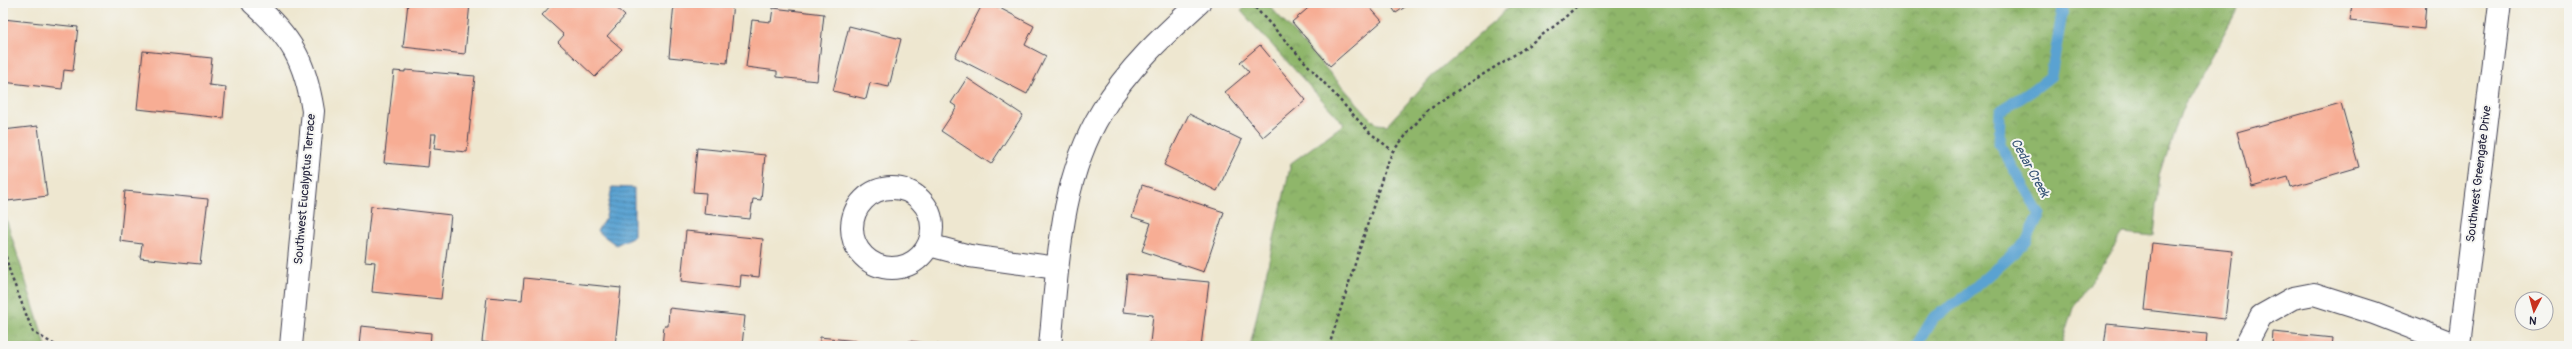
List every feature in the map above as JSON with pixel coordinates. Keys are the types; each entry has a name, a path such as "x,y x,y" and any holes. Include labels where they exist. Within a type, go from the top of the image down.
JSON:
{"street":[{"name":"Southwest Eucalyptus Terrace","path":"253,3 279,27 298,56 309,85 313,111 291,346"},
{"path":"1050,346 1062,226 1072,183 1101,112 1141,59 1200,3"},
{"name":"Southwest Greengate Drive","path":"2459,346 2500,3"},
{"path":"929,245 970,256 1057,268"},
{"path":"2245,346 2261,316 2293,298 2314,294 2374,313 2459,346"}],"path":[{"path":"1251,3 1369,132 1393,151"},
{"path":"1329,346 1368,220 1393,151 1428,109 1522,50 1561,21 1580,3"},
{"path":"3,245 10,273 33,332 57,346"}],"green space":[{"path":"1249,3 1267,3 1366,113 1377,124 1387,125 1436,72 1497,19 1512,3 2241,3 2181,111 2160,175 2154,236 2123,233 2073,308 2061,346 1250,346 1291,163 1344,124 1241,11"},
{"path":"3,209 46,346 3,346"}],"water":[{"path":"612,187 634,188 634,236 616,245 597,231 606,217"}],"building":[{"path":"408,3 470,3 465,54 403,47"},
{"path":"553,3 611,3 625,16 607,36 622,49 595,77 558,42 564,35 542,15"},
{"path":"674,3 733,3 727,63 669,57"},
{"path":"983,3 990,3 1034,26 1025,45 1046,56 1027,94 955,57"},
{"path":"1314,3 1366,3 1382,21 1330,66 1292,22"},
{"path":"1389,3 1411,3 1396,13"},
{"path":"2352,3 2426,3 2424,29 2350,21"},
{"path":"773,8 824,14 817,81 777,77 777,71 746,67 752,20 771,22"},
{"path":"3,19 78,27 73,71 64,70 62,89 3,82"},
{"path":"849,26 901,39 889,87 870,83 866,99 833,91"},
{"path":"1260,45 1306,100 1263,137 1225,92 1249,72 1240,62"},
{"path":"143,51 212,58 209,85 226,87 223,118 137,109"},
{"path":"405,70 475,76 467,152 434,149 436,134 431,134 428,167 384,163 394,71 405,72"},
{"path":"967,78 1023,115 991,164 941,131 957,107 951,103"},
{"path":"2341,103 2359,167 2291,187 2288,177 2252,187 2237,132"},
{"path":"1189,114 1242,140 1217,191 1164,165"},
{"path":"38,126 47,196 8,201 3,156 3,130"},
{"path":"697,148 765,155 761,200 753,199 750,219 704,214 706,193 693,192"},
{"path":"1142,185 1224,212 1204,272 1142,251 1151,223 1132,217"},
{"path":"125,191 208,199 200,264 140,258 142,244 120,241"},
{"path":"371,206 451,215 441,299 372,292 375,262 365,261"},
{"path":"686,231 763,239 759,277 741,275 740,288 681,281"},
{"path":"2152,243 2233,251 2225,319 2145,310"},
{"path":"1127,274 1209,282 1201,346 1150,343 1153,315 1123,312"},
{"path":"524,278 621,288 615,346 516,346 482,342 487,297 522,300"},
{"path":"669,308 745,316 742,346 720,344 719,346 662,346 664,326 668,326"},
{"path":"2107,324 2207,334 2206,346 2104,346"},
{"path":"361,326 431,333 430,346 359,346"},
{"path":"2273,332 2333,338 2332,346 2272,346"},
{"path":"820,337 856,341 856,346 820,346"},
{"path":"909,341 944,345 944,346 908,346"}],"waterway":[{"name":"Cedar Creek","path":"1916,346 1933,318 1965,296 2026,242 2040,214 1999,144 2000,111 2032,91 2051,76 2064,3"}]}
